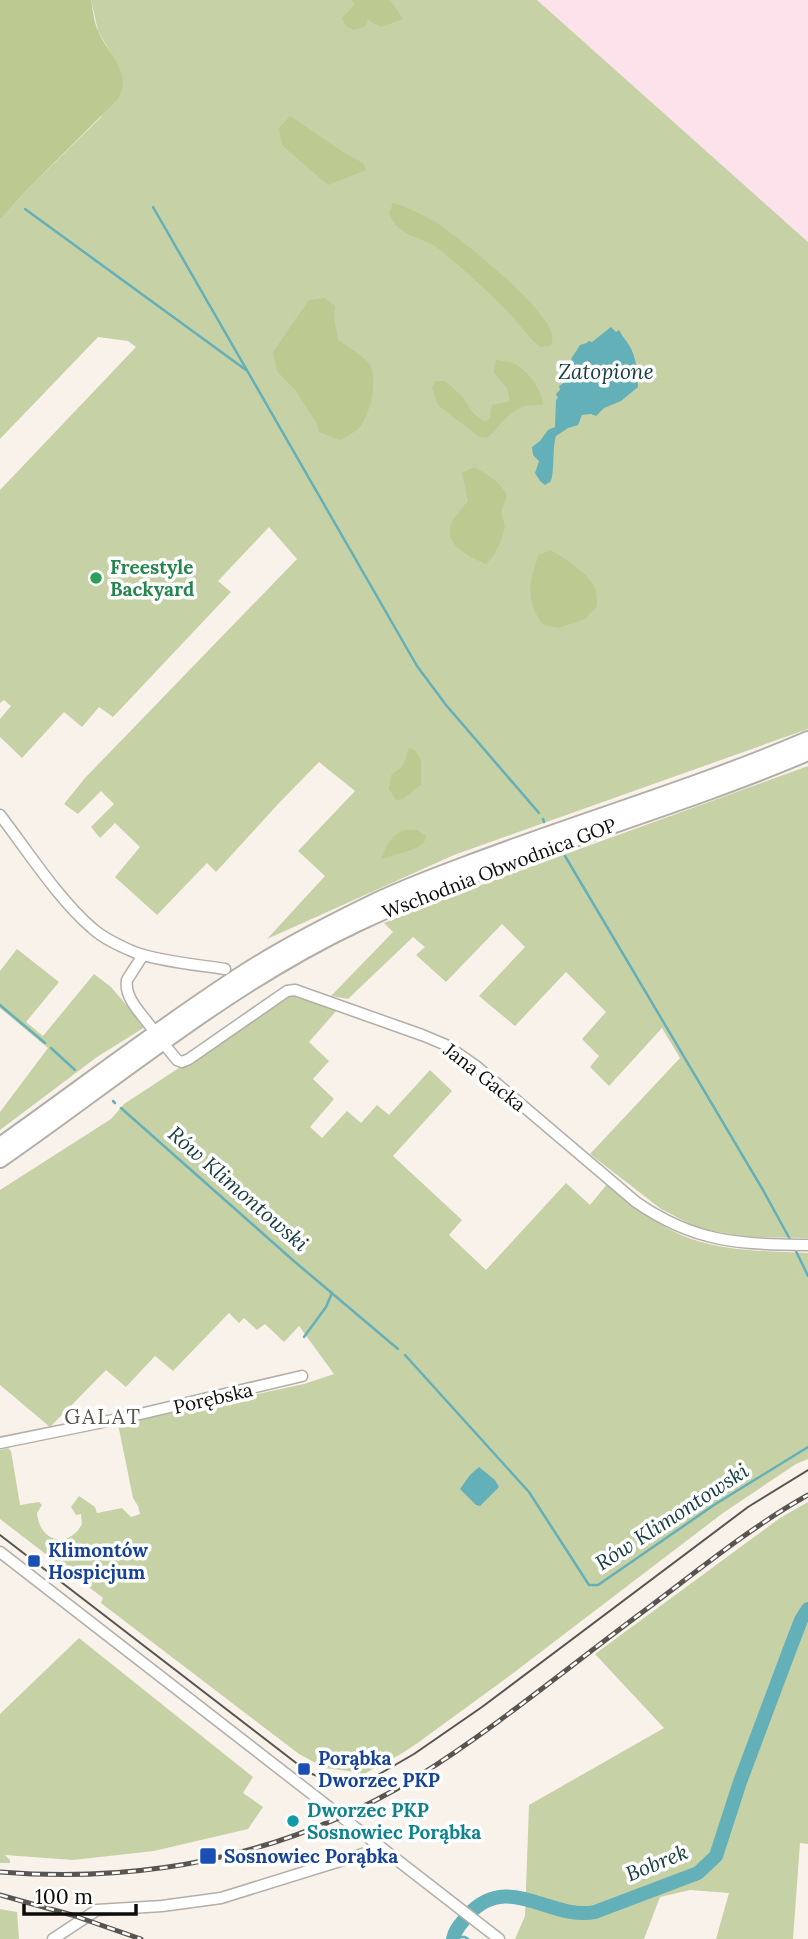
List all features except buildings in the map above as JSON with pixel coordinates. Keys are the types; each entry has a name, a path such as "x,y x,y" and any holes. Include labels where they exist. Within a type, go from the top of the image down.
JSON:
{"highway":[{"name":"Wschodnia Obwodnica GOP","path":"0,1145 170,1023 246,971 308,934 428,878 808,739"},
{"name":"Wschodnia Obwodnica GOP","path":"0,1160 227,999 294,957 355,925 454,882 708,792 808,753"}],"street":[{"path":"0,815 78,915 94,930 114,943 142,955 225,969"},
{"path":"142,955 126,984 133,1002 151,1027"},
{"name":"Jana Gacka","path":"168,1049 182,1062 287,991 291,989 303,992 446,1045 477,1066 636,1202 679,1227 713,1239 751,1244 803,1245"},
{"name":"Porębska","path":"0,1443 302,1377"},
{"path":"0,1552 499,1939"},
{"path":"53,1939 97,1910 162,1906 221,1898 382,1848"}],"shaded area":[{"path":"537,0 808,0 808,242 799,234"}],"green space":[{"path":"0,0 91,0 97,29 118,65 123,81 118,99 0,220"},
{"path":"91,0 537,0 808,242 808,729 454,855 267,939 325,876 298,851 355,791 319,762 216,872 207,863 157,915 115,877 140,847 115,823 100,838 91,827 114,804 101,791 78,814 64,804 85,778 297,559 269,527 218,581 231,592 113,717 99,707 82,727 64,712 22,758 0,737 0,719 11,706 4,700 0,703 0,490 136,347 128,341 98,337 0,439 0,220 101,117 121,71 98,31"},
{"path":"352,0 390,0 403,19 381,27 368,20 366,26 354,30 346,26 342,18 355,4"},
{"path":"290,116 363,163 366,170 328,185 282,145 279,128"},
{"path":"393,203 432,220 500,273 535,307 552,336 551,346 540,347 491,295 439,249 399,228 389,213"},
{"path":"325,298 335,306 338,340 366,360 373,378 367,415 357,430 340,440 319,432 317,424 296,391 277,371 273,352 309,300"},
{"path":"496,360 513,363 524,370 537,387 543,405 516,410 487,438 478,436 438,405 432,388 435,381 445,381 461,395 474,414 485,422 490,418 492,405 510,401 507,388 494,373"},
{"path":"474,467 497,482 507,496 501,512 505,527 494,555 486,564 460,550 451,539 450,532 454,519 468,501 462,473"},
{"path":"550,550 582,572 592,583 597,595 597,606 585,619 559,628 542,624 533,606 530,590 539,555"},
{"path":"409,748 415,750 421,760 421,785 403,799 396,800 389,789 391,775 403,766"},
{"path":"808,766 808,1238 745,1237 698,1228 661,1209 590,1154 680,1058 662,1028 609,1086 590,1067 599,1056 582,1039 606,1012 566,972 515,1026 479,996 525,947 502,924 446,982 416,955 425,947 413,937 348,999 331,996 393,932 384,923"},
{"path":"406,830 417,830 426,836 424,843 412,850 381,859 393,837"},
{"path":"17,949 59,982 26,1022 43,1036 94,974 111,987 145,1027 97,1057 0,1130 0,1112 48,1048 0,1008 0,971"},
{"path":"292,994 337,1010 309,1042 329,1061 313,1079 334,1099 310,1127 322,1138 347,1111 361,1123 377,1105 389,1115 430,1070 452,1091 393,1156 462,1220 449,1235 486,1270 566,1183 590,1205 608,1183 641,1211 665,1227 691,1239 743,1250 808,1253 808,1459 796,1464 723,1513 419,1742 360,1776 357,1772 325,1768 299,1754 101,1603 103,1598 0,1519 0,1450 8,1448 11,1451 20,1505 39,1502 42,1505 37,1513 43,1530 48,1536 62,1539 76,1532 82,1524 81,1514 76,1515 71,1507 79,1496 95,1507 97,1513 122,1508 131,1517 140,1514 133,1498 118,1424 304,1384 334,1374 299,1326 284,1342 265,1324 257,1330 244,1318 239,1323 229,1313 173,1371 155,1356 126,1387 106,1370 50,1427 0,1385 0,1190 111,1119 124,1104"},
{"path":"808,1502 808,1844 800,1843 793,1939 716,1939 729,1893 690,1890 660,1897 644,1939 515,1939 525,1916 529,1805 664,1728 595,1654 780,1518"},
{"path":"79,1638 253,1777 243,1793 263,1807 248,1829 154,1851 73,1860 5,1855 10,1863 0,1863 0,1714"},
{"path":"0,1909 17,1912 19,1939 0,1939"}],"water":[{"name":"Zatopione","path":"611,327 616,332 619,330 632,350 638,387 596,416 582,415 578,425 556,436 552,479 545,485 535,473 539,461 533,455 532,447 548,430 555,427 558,398 556,394 560,390 559,386 568,380 569,371 576,367 571,359 580,345 592,342"},
{"path":"479,1467 495,1480 499,1487 480,1506 460,1489"}],"waterway":[{"path":"153,207 417,666 446,705 539,813"},
{"path":"25,209 246,370"},
{"path":"565,856 792,1243"},
{"name":"Rów Klimontowski","path":"0,1005 45,1043"},
{"name":"Rów Klimontowski","path":"51,1048 75,1070"},
{"name":"Rów Klimontowski","path":"121,1108 398,1349"},
{"path":"795,1249 808,1276"},
{"path":"304,1337 326,1307 332,1293"},
{"name":"Rów Klimontowski","path":"405,1355 529,1492 589,1585 598,1585 714,1505 808,1447"},
{"name":"Bobrek","path":"453,1939 467,1916 482,1903 498,1897 529,1900 578,1913 595,1912 698,1873 716,1856 740,1782 801,1620 808,1609"},
{"path":"454,1937 468,1939"}],"tram line":[{"path":"0,1535 304,1769 331,1781 358,1782 376,1776 414,1754 482,1707 748,1507 808,1470"}],"railway":[{"path":"0,1872 55,1875 163,1868 268,1844 368,1804 417,1777 476,1737 726,1549 808,1495"},
{"path":"0,1895 72,1915 141,1939"}],"place":[{"name":"Freestyle Backyard","path":"96,578"},
{"name":"Klimontów Hospicjum","path":"34,1561"},
{"name":"Porąbka Dworzec PKP","path":"304,1769"},
{"name":"Dworzec PKP Sosnowiec Porąbka","path":"293,1821"},
{"name":"Sosnowiec Porąbka","path":"208,1856"}],"district":[{"name":"GALAT","path":"103,1417"}]}
